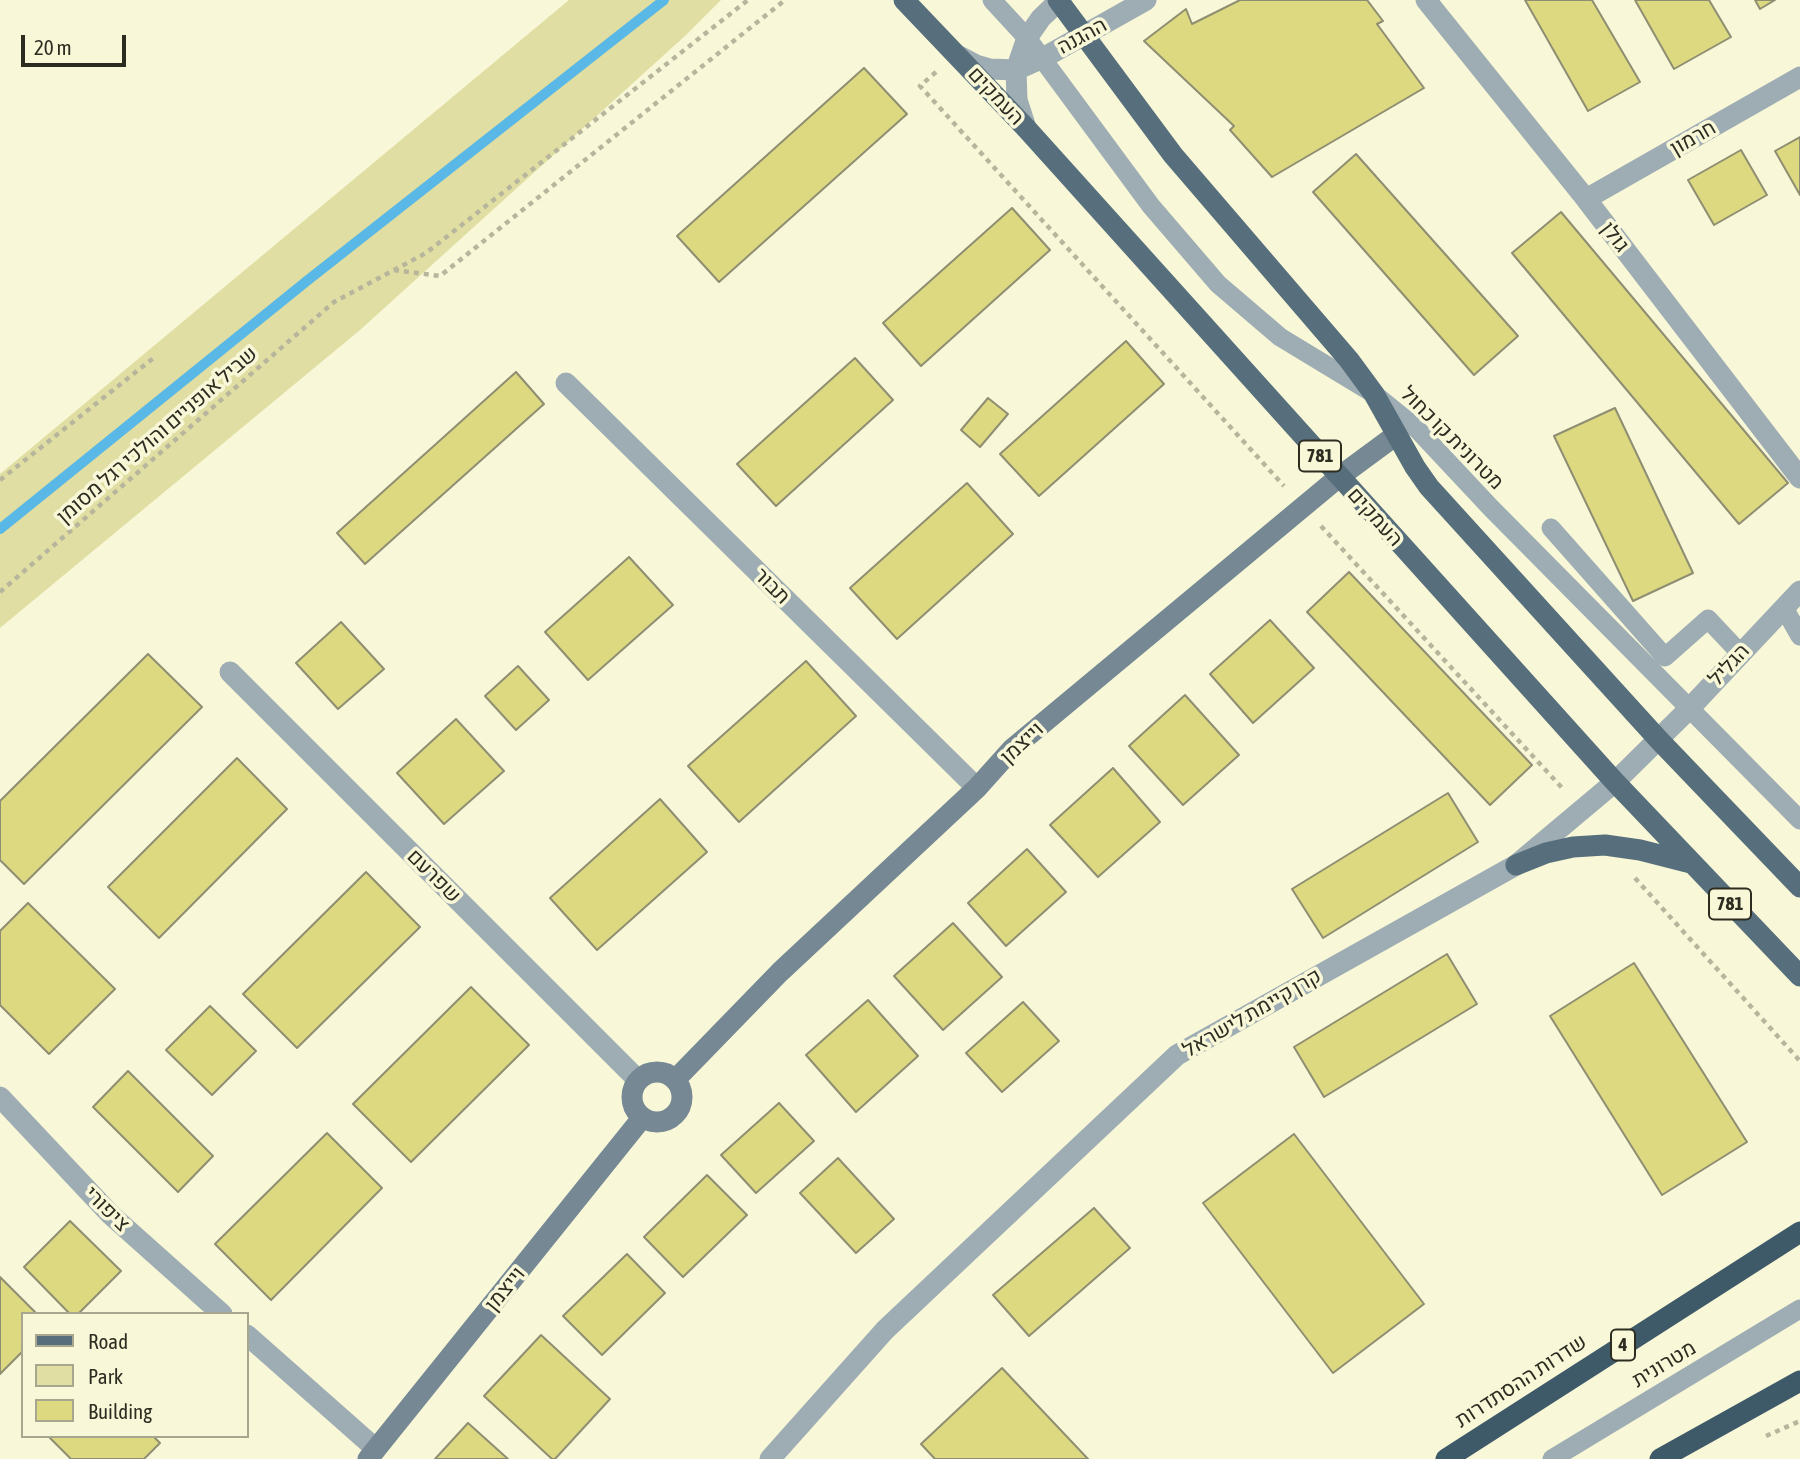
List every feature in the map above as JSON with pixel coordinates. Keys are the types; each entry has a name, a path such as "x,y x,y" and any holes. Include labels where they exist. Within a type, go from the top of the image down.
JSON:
{"highway":[{"name":"שדרות ההסתדרות","path":"1446,1459 1795,1233"},
{"path":"1660,1459 1800,1381"}],"main road":[{"name":"781","path":"904,0 956,53"},
{"path":"1059,0 1173,155 1349,360 1374,394 1429,487 1658,740 1800,887"},
{"name":"העמקים","path":"956,53 1615,782 1800,976"},
{"path":"1516,865 1546,853 1573,847 1605,845 1640,850 1692,864"}],"street":[{"name":"ההגנה","path":"1026,128 1017,100 1016,69 1027,38 1041,18 1059,0"},
{"name":"ההגנה","path":"956,53 976,65 990,69 1016,69 1043,58 1146,0"},
{"name":"גולן","path":"1426,0 1586,199 1800,478"},
{"name":"חרמון","path":"1586,199 1800,76"},
{"name":"תבור","path":"566,383 977,788"},
{"name":"וייצמן","path":"675,1080 780,972 977,788 1012,749 1339,477 1396,435"},
{"name":"הגליל","path":"1658,740 1800,591"},
{"name":"שפרעם","path":"230,672 638,1080"},
{"name":"קרן קיימת לישראל","path":"770,1459 885,1329 1177,1055 1516,865 1615,782 1658,740"},
{"path":"661,1072 675,1080 682,1095 679,1110 667,1121 659,1123 642,1118 632,1104 633,1087 638,1080 645,1074 661,1072"},
{"name":"ציפורי","path":"0,1097 111,1215 220,1312"},
{"name":"וייצמן","path":"372,1454 642,1118"},
{"path":"248,1336 372,1454"}],"lane":[{"name":"מטרונית קו כחול","path":"992,0 1043,58 1151,206 1218,284 1280,337 1374,394 1416,428 1491,508 1800,820"},
{"path":"1551,528 1665,657 1708,619 1740,653"},
{"path":"1784,608 1800,636"},
{"name":"מטרונית","path":"1552,1459 1800,1309"}],"path":[{"name":"שביל אופניים והולכי רגל מסומן","path":"0,592 334,302 426,253 748,0"},
{"path":"393,270 440,276 785,0"},
{"path":"956,53 920,86 1582,810"},
{"path":"0,480 156,356"},
{"path":"1605,845 1800,1061"}],"green space":[{"path":"569,0 721,0 685,36 360,330 0,628 0,474"}],"building":[{"path":"1240,0 1367,0 1383,21 1377,24 1424,88 1272,177 1230,130 1234,126 1144,41 1186,9 1192,24"},
{"path":"1525,0 1592,0 1640,82 1588,111"},
{"path":"1635,0 1709,0 1731,37 1674,69"},
{"path":"1755,0 1775,0 1760,9"},
{"path":"864,68 907,114 719,282 677,236"},
{"path":"1800,137 1800,195 1775,151"},
{"path":"1741,150 1767,195 1714,225 1688,180"},
{"path":"1356,154 1518,336 1474,375 1313,192"},
{"path":"1012,208 1050,250 921,366 883,323"},
{"path":"1561,212 1788,483 1739,524 1512,253"},
{"path":"1126,341 1164,384 1039,496 1000,454"},
{"path":"855,358 893,400 776,506 737,464"},
{"path":"516,372 544,404 365,564 337,533"},
{"path":"988,398 1008,414 980,447 961,430"},
{"path":"1615,408 1693,573 1633,601 1554,436"},
{"path":"967,483 1013,534 897,639 850,588"},
{"path":"629,557 673,605 588,680 545,632"},
{"path":"1349,572 1532,765 1490,805 1307,612"},
{"path":"1270,620 1314,668 1253,723 1210,674"},
{"path":"341,622 384,669 338,709 296,663"},
{"path":"148,654 202,707 24,884 0,860 0,801"},
{"path":"806,661 856,716 739,822 688,766"},
{"path":"518,666 549,700 516,730 485,696"},
{"path":"1185,695 1239,755 1183,805 1129,746"},
{"path":"456,719 504,771 444,824 397,773"},
{"path":"237,758 287,809 159,938 108,887"},
{"path":"1113,768 1160,822 1098,877 1050,825"},
{"path":"1448,793 1478,842 1323,938 1292,889"},
{"path":"660,799 707,852 597,950 550,898"},
{"path":"1027,849 1066,892 1006,946 968,903"},
{"path":"366,872 420,927 297,1048 243,994"},
{"path":"28,903 115,989 49,1054 0,1005 0,931"},
{"path":"953,923 1002,977 943,1030 894,976"},
{"path":"1447,954 1477,1004 1324,1097 1294,1047"},
{"path":"1634,963 1747,1142 1662,1195 1550,1016"},
{"path":"471,987 529,1045 411,1162 353,1104"},
{"path":"868,1000 918,1056 856,1112 806,1055"},
{"path":"1023,1002 1059,1041 1002,1092 966,1053"},
{"path":"210,1006 256,1051 212,1095 166,1050"},
{"path":"128,1071 213,1156 178,1192 93,1107"},
{"path":"779,1103 814,1141 756,1193 721,1155"},
{"path":"327,1133 382,1188 271,1300 215,1244"},
{"path":"1294,1134 1424,1304 1333,1373 1203,1203"},
{"path":"838,1158 894,1219 856,1253 800,1193"},
{"path":"707,1175 747,1215 683,1277 644,1237"},
{"path":"1094,1208 1130,1248 1029,1336 993,1295"},
{"path":"70,1221 121,1271 80,1312 68,1312 24,1267"},
{"path":"627,1254 665,1293 602,1355 563,1316"},
{"path":"0,1277 35,1312 21,1312 21,1353 0,1374"},
{"path":"541,1335 610,1399 555,1459 484,1396"},
{"path":"1002,1368 1088,1459 935,1459 921,1444"},
{"path":"468,1423 508,1459 435,1459"},
{"path":"50,1438 155,1438 160,1443 144,1459 71,1459"}],"waterway":[{"path":"0,529 308,280 664,0"}]}
